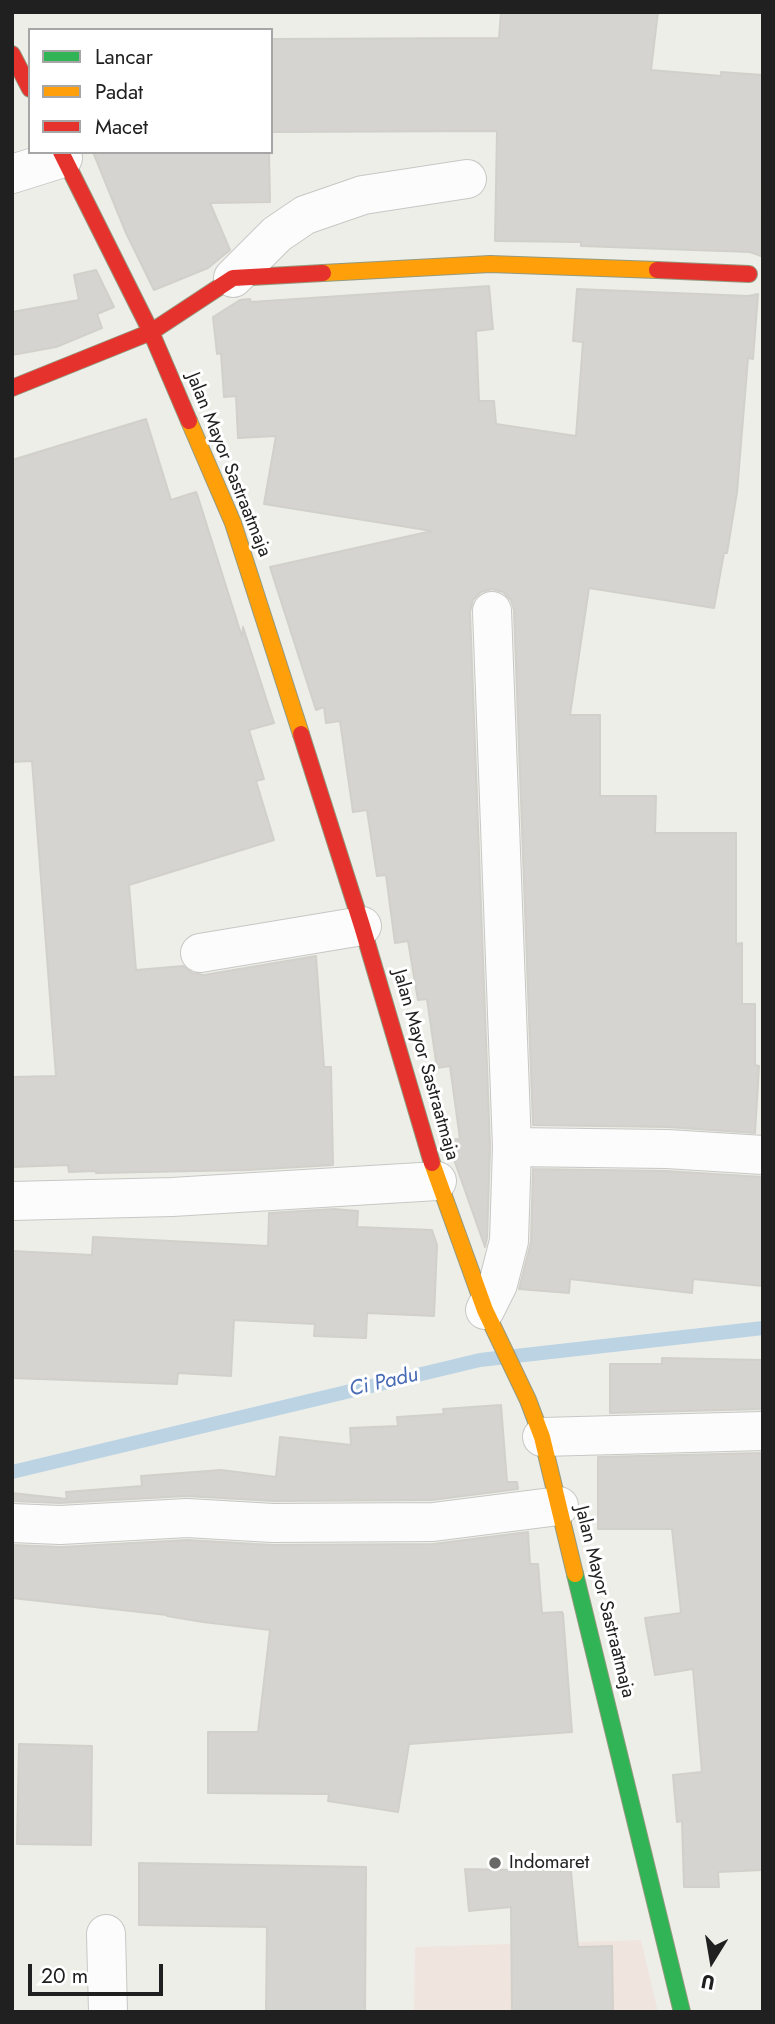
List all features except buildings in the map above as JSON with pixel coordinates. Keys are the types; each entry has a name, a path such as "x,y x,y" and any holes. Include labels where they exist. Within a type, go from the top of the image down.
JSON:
{"street":[{"path":"12,54 28,85"},
{"path":"12,174 62,155"},
{"name":"Jalan Mayor Sastraatmaja","path":"62,155 151,332 233,523 362,926 437,1181 485,1311 528,1400 542,1437 682,2012"},
{"path":"12,388 151,332 233,278 276,234 305,215 363,195 467,179"},
{"path":"233,278 490,264 749,274"},
{"path":"485,1311 498,1284 509,1241 512,1147 492,611"},
{"path":"201,953 362,926"},
{"path":"512,1147 667,1149 763,1154"},
{"path":"12,1201 172,1197 437,1181"},
{"path":"542,1437 763,1431"},
{"path":"12,1523 60,1525 187,1518 273,1523 433,1522 559,1506"},
{"path":"106,1934 108,2012"}],"shaded area":[{"path":"641,1940 658,2012 414,2012 415,1947"}],"waterway":[{"name":"Ci Padu","path":"12,1472 480,1360 763,1328"}],"traffic: fast":[{"path":"575,1574 682,2012"}],"traffic: slow":[{"path":"323,273 490,264 657,270"},
{"path":"189,421 233,523 301,734"},
{"path":"432,1163 485,1310 528,1400 542,1437 575,1574"}],"traffic: jam":[{"path":"12,54 28,85"},
{"path":"62,154 151,332 189,421"},
{"path":"657,270 749,274"},
{"path":"12,388 151,332 233,278 323,273"},
{"path":"301,734 362,926 432,1163"}],"place":[{"name":"Indomaret","path":"495,1863"}]}
